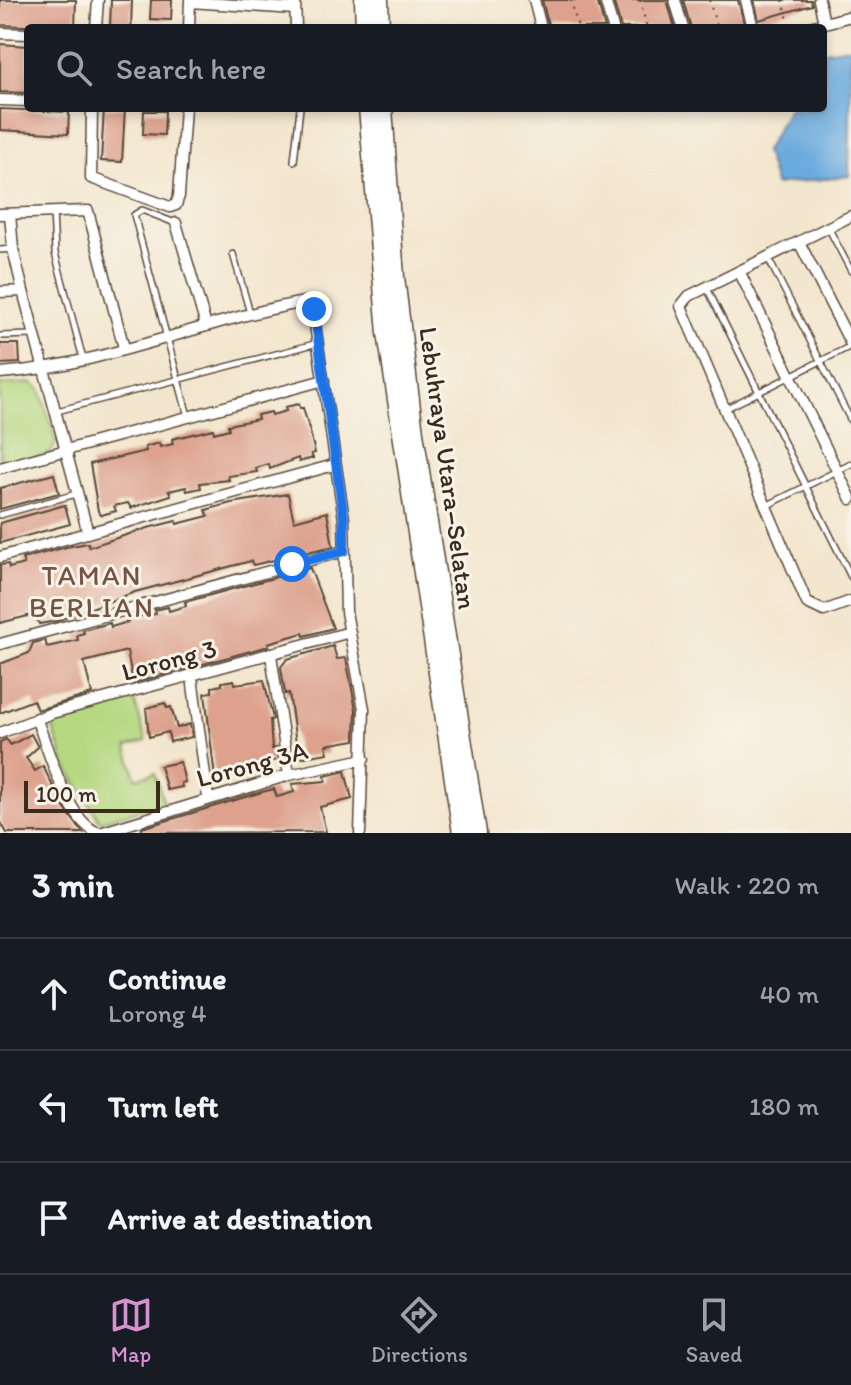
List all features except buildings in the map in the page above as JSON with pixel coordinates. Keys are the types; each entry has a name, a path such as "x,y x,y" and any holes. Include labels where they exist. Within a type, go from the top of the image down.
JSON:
{"highway":[{"path":"364,0 365,24"},
{"path":"379,0 380,24"},
{"name":"Lebuhraya Utara–Selatan","path":"368,112 385,321 462,833"},
{"name":"Lebuhraya Utara–Selatan","path":"383,112 395,277 414,433 477,833"}],"street":[{"path":"96,24 98,0"},
{"path":"534,0 540,24"},
{"path":"605,0 612,24"},
{"path":"675,0 682,24"},
{"path":"746,0 752,24"},
{"path":"819,0 824,23"},
{"path":"189,24 190,1 295,4 296,24"},
{"path":"820,24 851,16"},
{"path":"0,33 24,34"},
{"path":"0,100 24,101"},
{"path":"92,112 89,175 93,181 170,207 176,205 185,112"},
{"path":"88,533 34,335 5,214 86,210 91,215 124,348"},
{"path":"851,216 706,287 685,299 681,309 768,505 807,603 824,611 851,601"},
{"path":"176,223 206,326"},
{"path":"799,242 851,345"},
{"path":"739,271 851,499"},
{"path":"0,292 23,291"},
{"path":"0,373 44,370 250,314 309,303 315,314 344,519 350,632 364,709 360,833"},
{"path":"0,468 324,380"},
{"path":"0,557 334,465"},
{"path":"0,644 344,551"},
{"name":"Lorong 3","path":"0,733 36,718 350,632"},
{"path":"271,655 289,775"},
{"path":"192,677 208,798"},
{"name":"Lorong 3A","path":"36,718 62,787 81,820 91,830 109,832 208,798 289,775 364,759"}],"lane":[{"path":"294,161 300,112"},
{"path":"53,210 55,253 83,359"},
{"path":"176,223 142,210 134,215 189,418"},
{"path":"829,228 851,271"},
{"path":"0,250 13,249"},
{"path":"233,254 250,314"},
{"path":"767,257 851,421"},
{"path":"706,287 851,577"},
{"path":"0,336 34,335"},
{"path":"56,412 319,343"},
{"path":"725,409 851,345"},
{"path":"768,505 851,464"},
{"path":"0,515 78,494"}],"path":[{"path":"571,0 577,24"},
{"path":"640,0 646,24"},
{"path":"709,0 716,24"},
{"path":"783,0 789,24"}],"green space":[{"path":"32,383 40,389 56,442 51,453 0,467 0,385"},
{"path":"134,699 146,741 127,747 136,778 155,773 164,803 100,821 65,764 51,722"}],"water":[{"path":"851,47 849,176 775,185 765,151 787,112 827,112 827,50"}],"district":[{"name":"TAMAN BERLIAN","path":"92,591"}],"route":[{"path":"292,564 344,551 345,527 314,309"}]}
